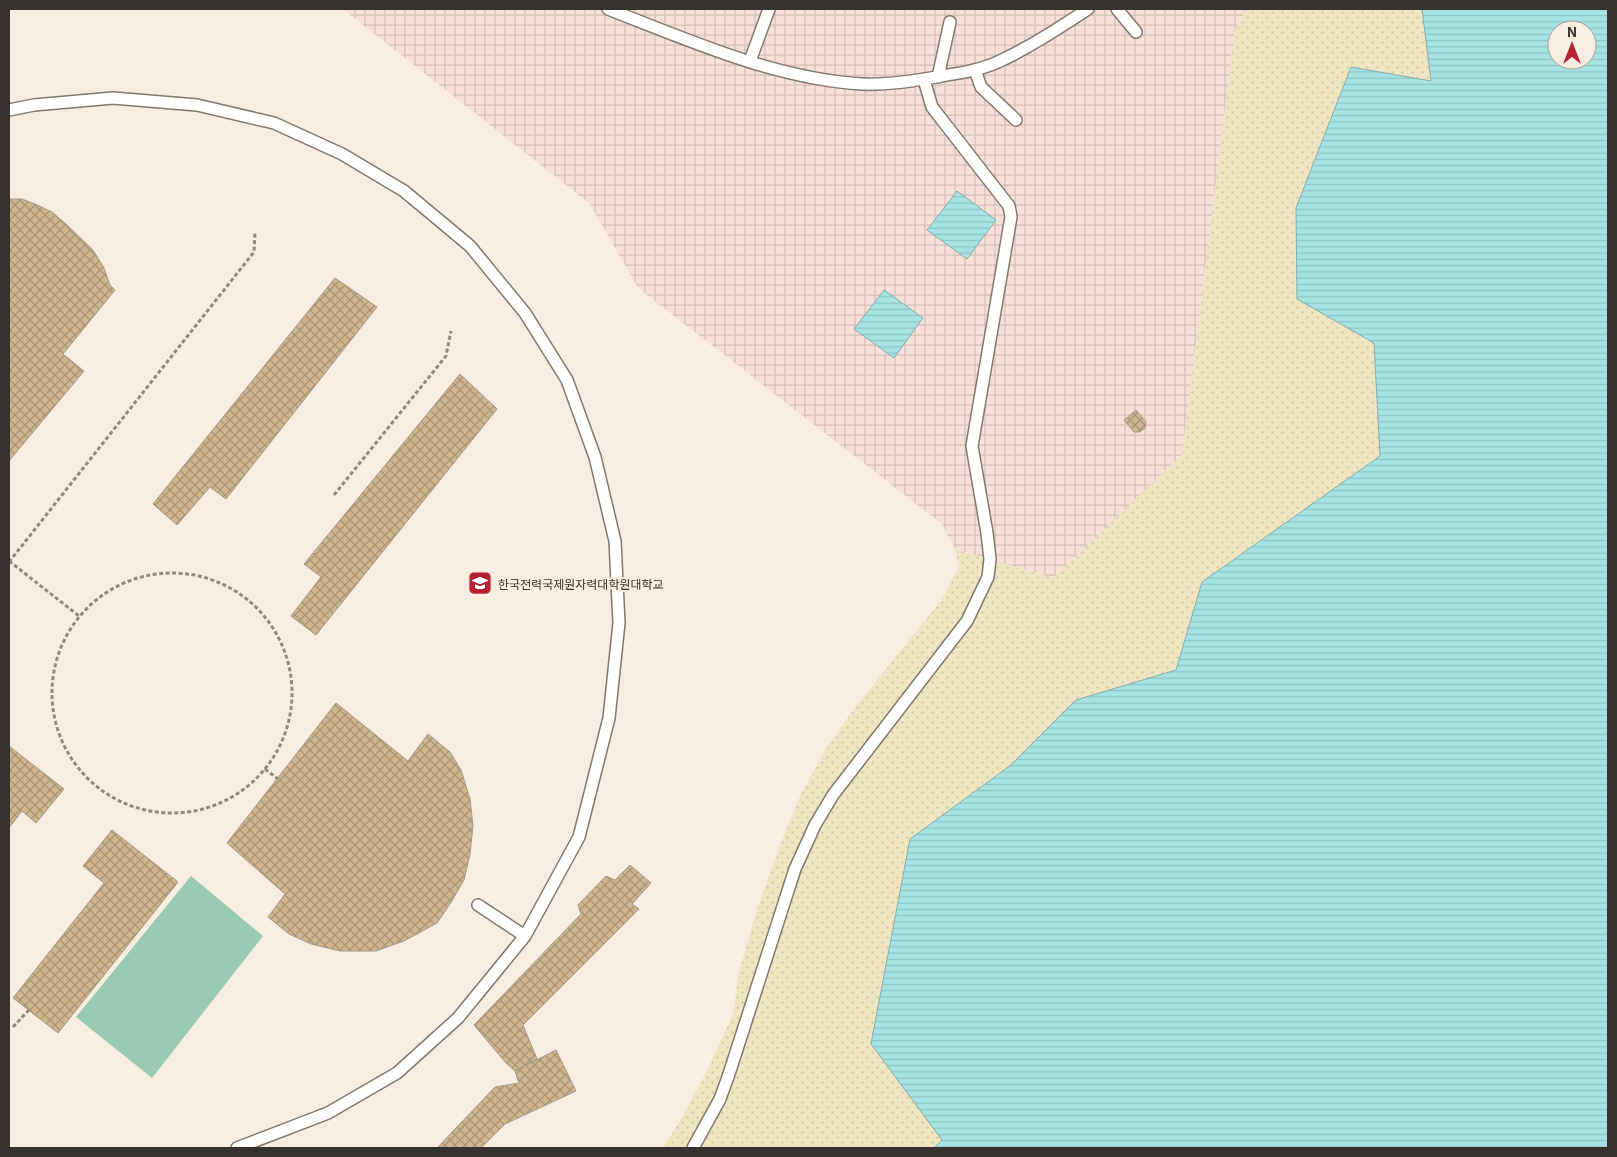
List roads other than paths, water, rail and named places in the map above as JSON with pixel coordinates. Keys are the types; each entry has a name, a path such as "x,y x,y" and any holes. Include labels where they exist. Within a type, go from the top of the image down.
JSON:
{"lane":[{"path":"608,9 692,42 785,73 863,84 924,80 975,70 999,62 1053,32 1088,9"},
{"path":"750,61 769,9"},
{"path":"1117,9 1136,32"},
{"path":"938,77 950,22"},
{"path":"975,70 980,88 1016,120"},
{"path":"693,1148 720,1099 795,870 815,825 833,795 967,621 988,577 990,559 987,533 972,446 1011,217 1009,206 932,107 924,80"},
{"path":"9,110 34,105 113,98 197,105 274,123 342,154 404,191 470,246 525,313 567,380 595,457 615,541 619,623 609,718 579,837 525,936 458,1018 397,1073 328,1113 237,1148"},
{"path":"478,906 525,936"}],"water":[{"path":"1422,9 1608,9 1608,1148 934,1148 942,1140 871,1044 910,839 1011,765 1076,700 1176,670 1202,582 1380,456 1374,343 1297,299 1296,208 1351,67 1431,81"},
{"path":"957,191 996,220 967,259 927,230"},
{"path":"884,290 923,318 894,358 854,329"}],"place":[{"name":"한국전력국제원자력대학원대학교","path":"480,583"}]}
